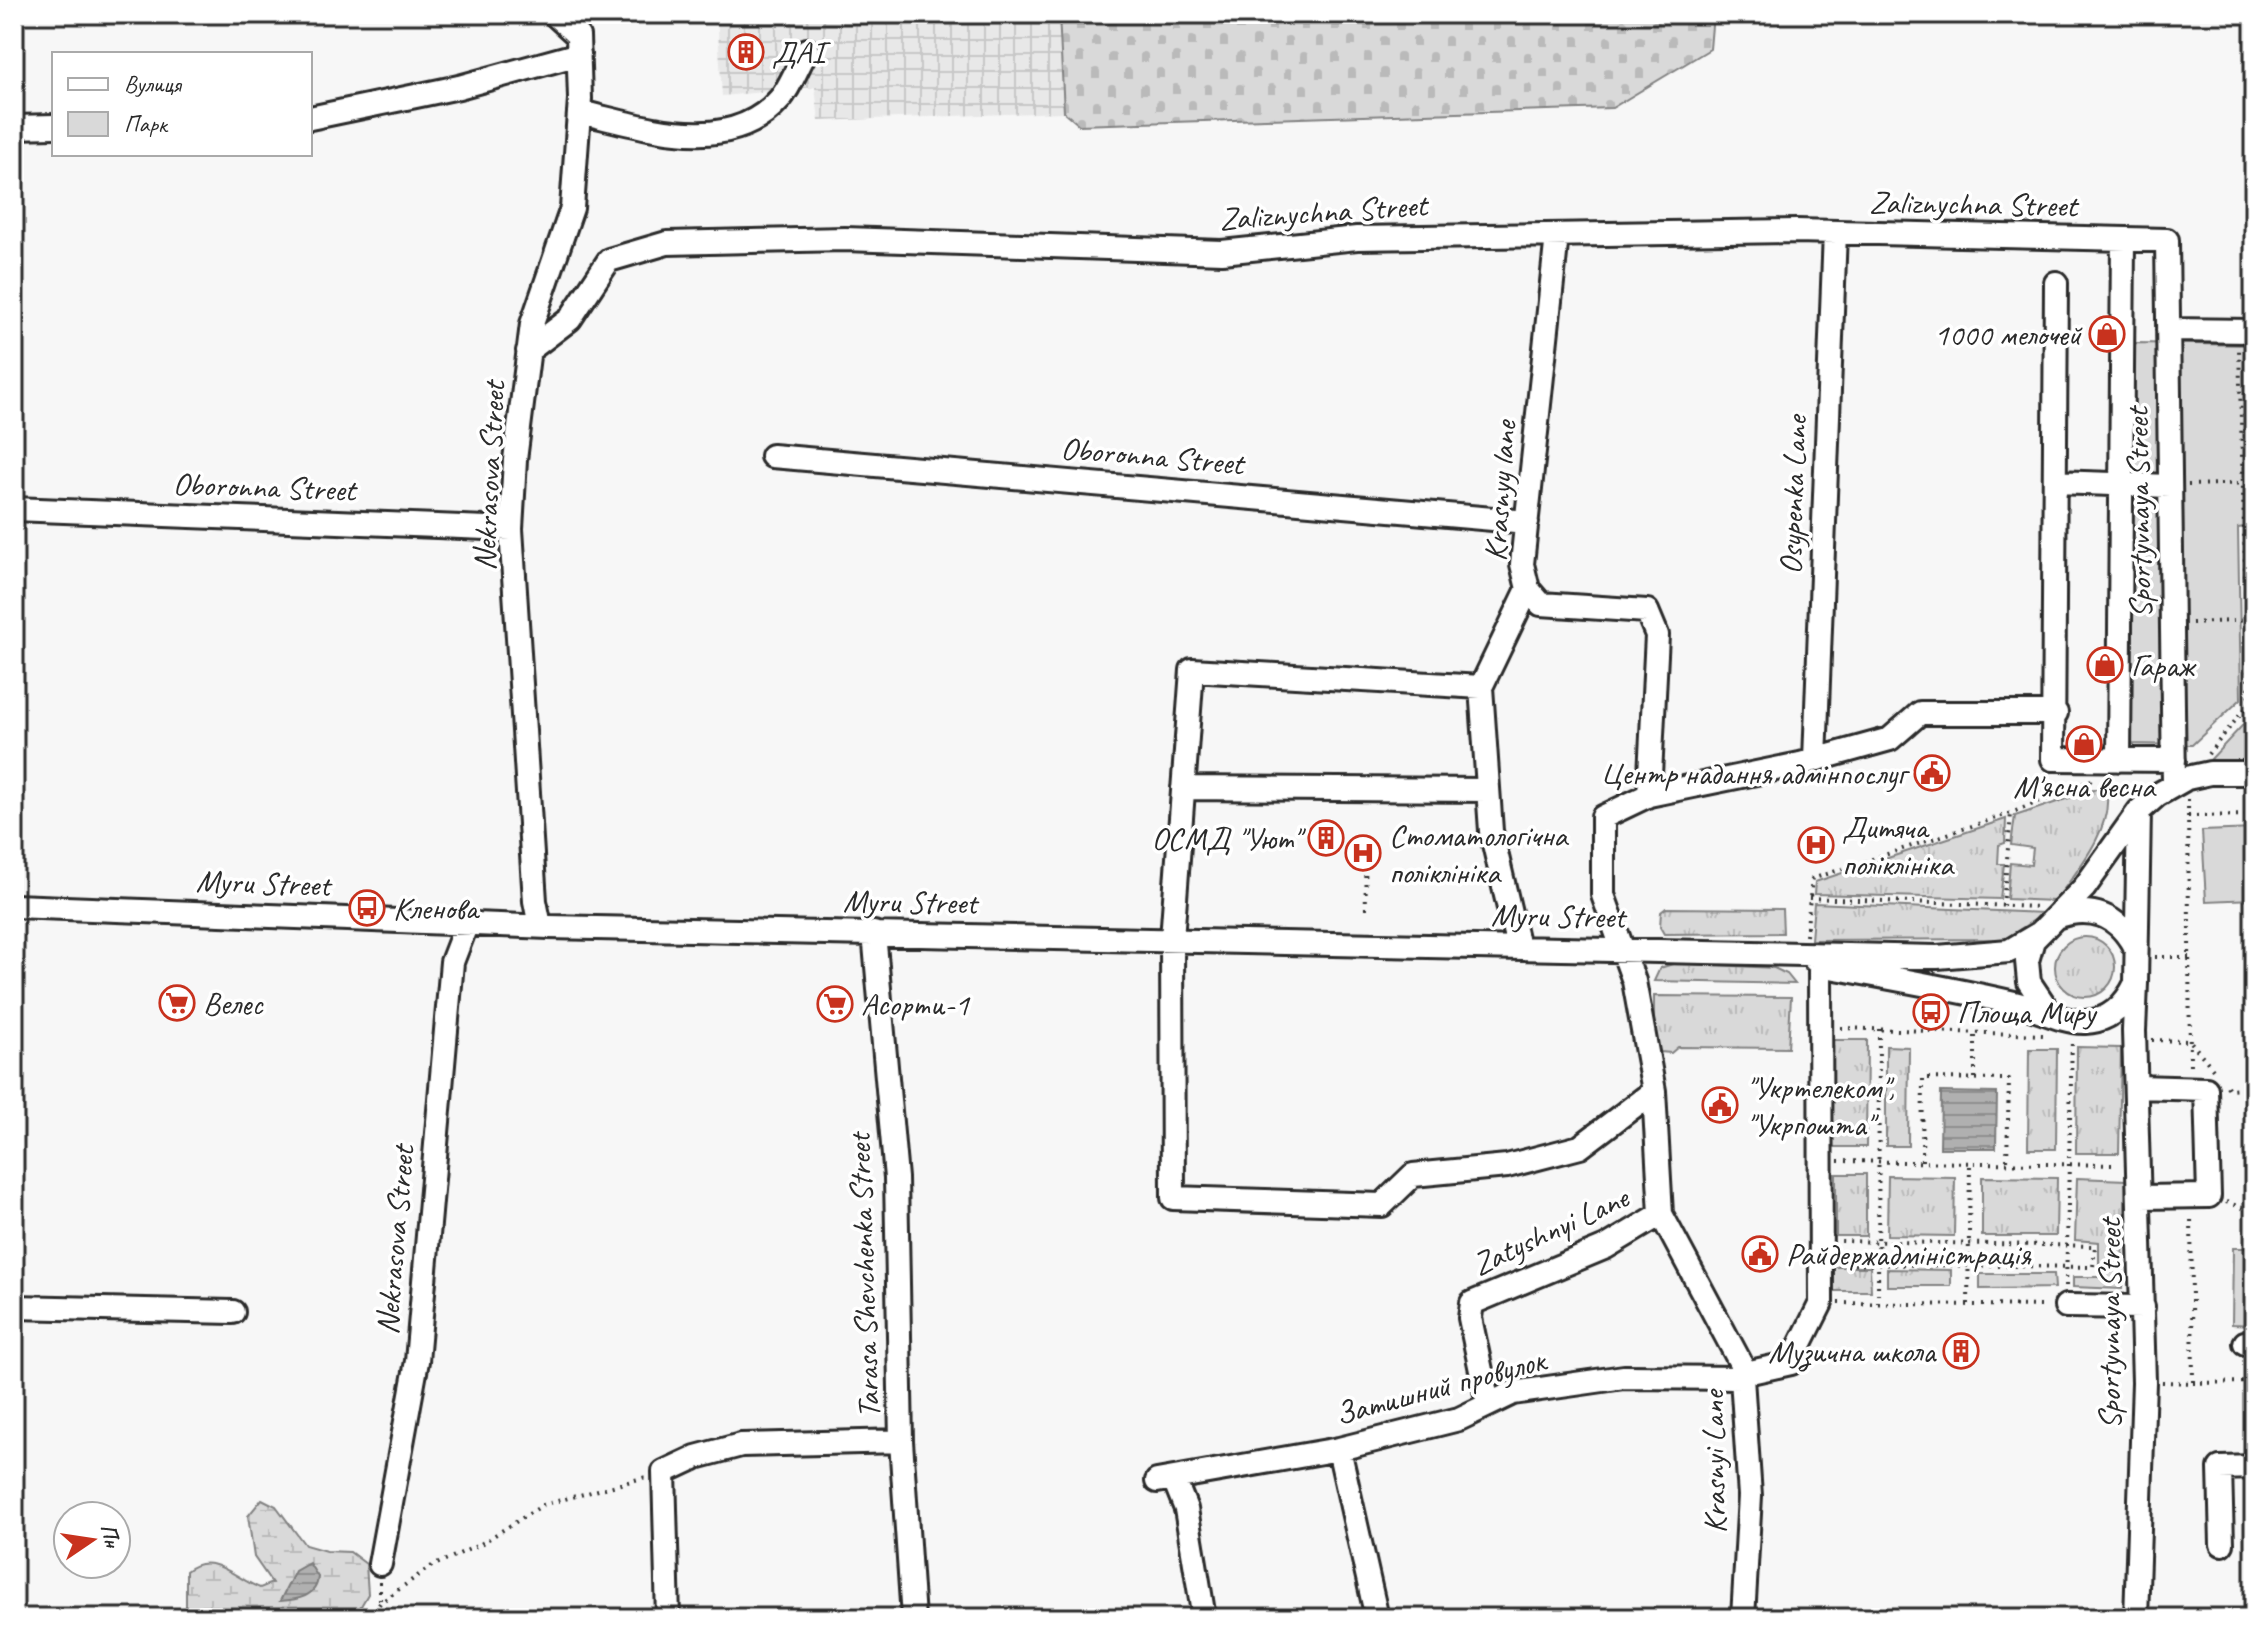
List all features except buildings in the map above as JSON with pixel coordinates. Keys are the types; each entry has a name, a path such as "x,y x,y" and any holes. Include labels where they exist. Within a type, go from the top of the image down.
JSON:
{"street":[{"path":"312,118 459,87 578,45 559,16"},
{"name":"Nekrasova Street","path":"540,926 535,901 511,529 515,460 532,324 572,208 579,112 578,45"},
{"path":"579,112 693,136 753,122 781,98 807,50"},
{"path":"14,127 52,126"},
{"name":"Zaliznychna Street","path":"528,351 570,319 609,260 667,243 845,239 1222,252 1357,238 1557,235 1835,232 2167,240"},
{"name":"Osypenka Lane","path":"1815,760 1835,232"},
{"name":"Krasnyy lane","path":"1557,235 1522,564 1528,589 1541,604 1647,611 1657,635 1649,795"},
{"path":"2119,760 2123,239"},
{"name":"Sportyvnaya Street","path":"2167,240 2170,486 2179,774"},
{"path":"2056,283 2056,713 2053,759 2119,760 2179,774 2254,773"},
{"path":"2168,330 2246,331"},
{"name":"Oboronna Street","path":"772,456 1527,522"},
{"path":"2055,482 2170,486"},
{"name":"Oboronna Street","path":"14,509 511,529"},
{"path":"1518,947 1491,831 1481,687 1528,589"},
{"path":"1481,687 1192,670 1172,939 1173,1198 1382,1205 1413,1175 1507,1166 1580,1147 1654,1091"},
{"path":"1744,1375 1661,1214 1654,1091 1634,981 1603,895 1603,817 1649,795 1815,760 1890,739 1920,713 2056,713"},
{"path":"1813,958 1937,957 2009,951 2038,934 2084,888 2139,811 2179,774"},
{"path":"1183,788 1488,790"},
{"path":"1813,958 2049,1012 2075,1022 2101,1019 2122,1006 2136,983 2139,811"},
{"name":"Myru Street","path":"14,906 540,926 1518,947 1813,958"},
{"path":"2060,912 2098,913 2118,924 2136,952"},
{"name":"Nekrasova Street","path":"380,1564 417,1361 452,962 467,923"},
{"name":"Tarasa Shevchenka Street","path":"874,933 896,1178 901,1441 913,1618"},
{"path":"2038,934 2029,951 2027,972 2034,995 2049,1012"},
{"path":"1813,958 1818,1027 1821,1303"},
{"name":"Sportyvnaya Street","path":"2136,983 2134,1035 2138,1087 2144,1382 2136,1618"},
{"path":"2101,1019 2134,1035"},
{"path":"2138,1087 2206,1089 2200,1196 2141,1197"},
{"name":"Zatyshnyi Lane","path":"1488,1404 1470,1318 1472,1303 1606,1247 1661,1214"},
{"name":"Krasnyi Lane","path":"1743,1618 1750,1496 1744,1375 1791,1363 1821,1303"},
{"path":"2066,1306 2143,1307"},
{"path":"14,1307 233,1312"},
{"name":"Затишний провулок","path":"1204,1618 1186,1509 1166,1480 1339,1449 1459,1419 1513,1393 1624,1377 1744,1375"},
{"path":"668,1618 664,1472 696,1457 741,1445 901,1441"},
{"path":"1339,1449 1377,1618"},
{"path":"2222,1544 2220,1468 2254,1467"}],"path":[{"path":"2190,1088 2188,816 2179,774 2252,704 2243,484 2246,331"},
{"path":"2170,486 2254,483"},
{"path":"1813,958 1809,898 1812,879 2011,813 2099,778"},
{"path":"2003,907 2011,813"},
{"path":"2188,816 2254,815"},
{"path":"1365,859 1366,910"},
{"path":"1809,898 2060,912"},
{"path":"2136,952 2189,957"},
{"path":"1818,1027 2072,1036 2066,1306 1821,1303"},
{"path":"1878,1303 1879,1029"},
{"path":"1975,1033 1975,1078"},
{"path":"2134,1035 2190,1041"},
{"path":"1922,1162 1923,1078 1975,1078 2009,1079 2007,1163"},
{"path":"1820,1160 2140,1166"},
{"path":"1968,1305 1970,1163"},
{"path":"2193,1383 2200,1196 2252,1211 2254,1221"},
{"path":"1821,1241 2095,1246 2093,1267 1821,1264"},
{"path":"2144,1382 2254,1382"},
{"path":"370,1618 380,1603 430,1567 479,1545 543,1505 664,1472"}],"shaded area":[{"path":"717,14 1059,14 1064,112 819,121 815,87 722,96"},
{"path":"1941,1092 1997,1093 1996,1148 1940,1148"},
{"path":"309,1563 318,1577 314,1589 299,1598 280,1601 295,1571"}],"green space":[{"path":"1059,14 1713,14 1710,49 1612,108 1079,125 1064,112"},
{"path":"2134,343 2254,345 2254,526 2238,528 2241,699 2192,745 2127,744"},
{"path":"2254,713 2254,760 2210,760"},
{"path":"2105,786 2107,801 2100,831 2084,861 2055,901 2007,899 2010,863 2031,865 2033,848 2011,845 2015,816"},
{"path":"2006,819 2005,843 1999,845 1998,864 2004,864 2000,899 1814,894 1815,882"},
{"path":"2254,829 2254,899 2206,901 2202,831"},
{"path":"1814,903 2045,913 2005,939 1811,940"},
{"path":"1666,908 1782,909 1783,933 1664,934 1660,927 1661,912"},
{"path":"2085,937 2096,939 2106,946 2113,956 2113,978 2106,988 2096,995 2085,997 2074,995 2064,988 2057,978 2055,967 2057,956 2064,946 2074,939"},
{"path":"1676,963 1774,968 1787,974 1795,984 1654,981 1660,968"},
{"path":"1654,996 1791,997 1788,1048 1678,1047 1671,1053 1660,1052 1654,1035"},
{"path":"1831,1040 1867,1040 1866,1147 1830,1147"},
{"path":"1886,1046 1909,1047 1908,1146 1886,1146"},
{"path":"2077,1047 2121,1048 2119,1153 2076,1153"},
{"path":"2029,1049 2057,1049 2056,1149 2028,1149"},
{"path":"1836,1174 1866,1174 1866,1236 1836,1236"},
{"path":"1888,1176 1955,1177 1954,1236 1887,1235"},
{"path":"1982,1177 2057,1178 2056,1236 1982,1236"},
{"path":"2077,1178 2126,1180 2122,1289 2073,1287 2073,1277 2099,1277 2099,1242 2075,1240"},
{"path":"2233,1248 2254,1248 2254,1325 2232,1324"},
{"path":"1833,1267 1870,1267 1871,1291 1833,1291"},
{"path":"1887,1269 1951,1270 1951,1286 1887,1286"},
{"path":"1980,1274 2054,1274 2055,1288 1980,1289"},
{"path":"262,1499 276,1506 305,1545 326,1551 350,1552 366,1564 368,1594 354,1618 186,1618 186,1571 196,1565 205,1563 223,1568 260,1588 272,1583 254,1557 248,1516"}],"place":[{"name":"ДАІ","path":"746,52"},
{"name":"1000 мелочей","path":"2107,334"},
{"name":"Гараж","path":"2105,665"},
{"name":"М'ясна весна","path":"2084,744"},
{"name":"Центр надання адмінпослуг","path":"1932,773"},
{"name":"ОСМД \"Уют\"","path":"1326,838"},
{"name":"Дитяча поліклініка","path":"1816,845"},
{"name":"Стоматологічна поліклініка","path":"1363,853"},
{"name":"Кленова","path":"367,908"},
{"name":"Велес","path":"177,1003"},
{"name":"Асорти-1","path":"835,1004"},
{"name":"Площа Миру","path":"1931,1012"},
{"name":"\"Укртелеком\", \"Укрпошта\"","path":"1720,1105"},
{"name":"Райдержадміністрація","path":"1760,1254"},
{"name":"Музична школа","path":"1961,1351"}]}
